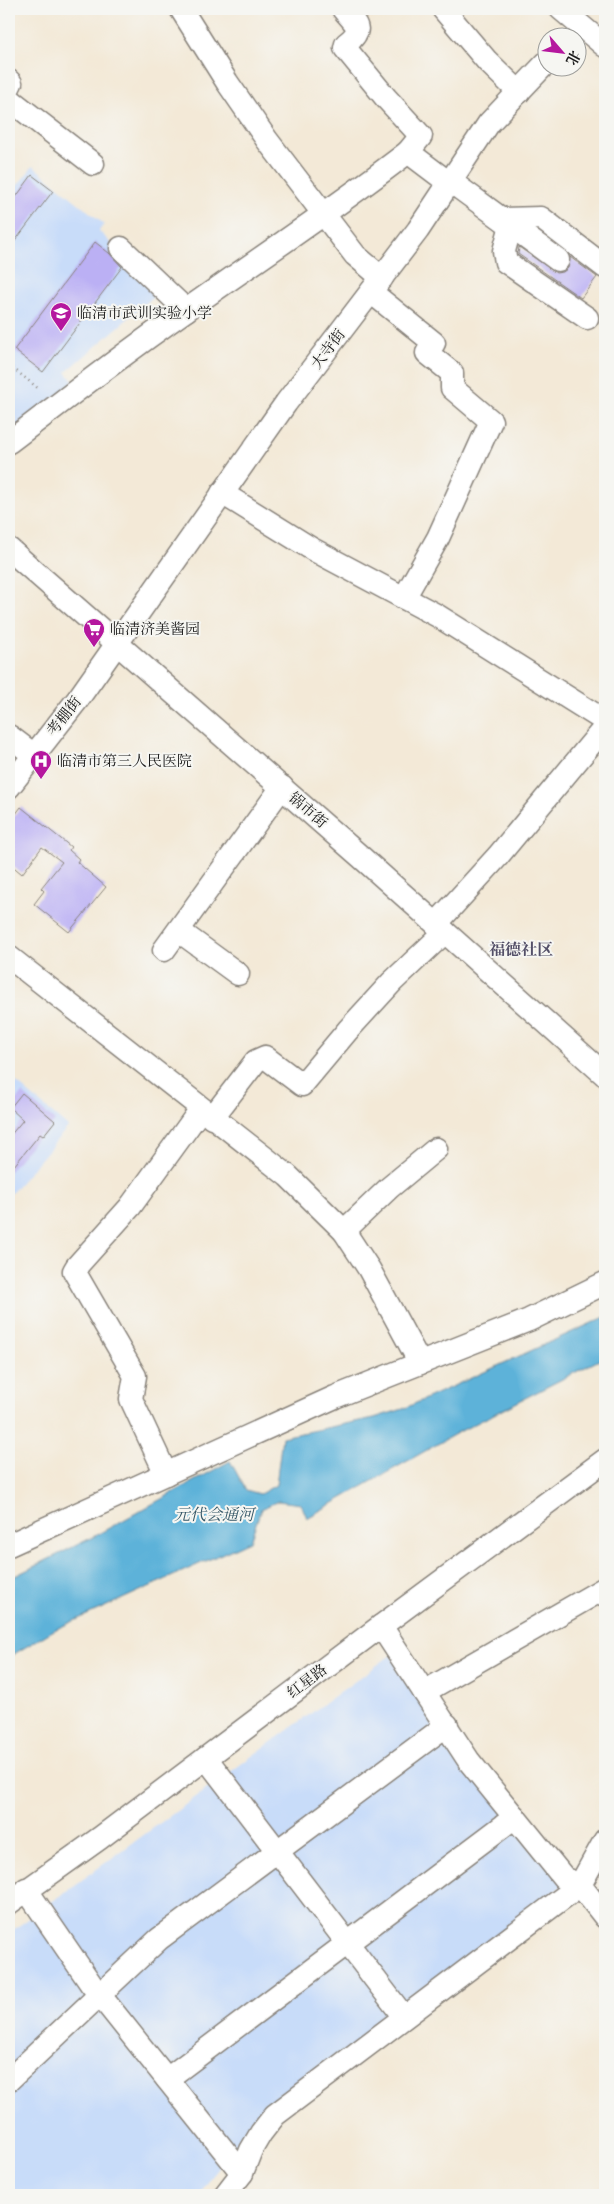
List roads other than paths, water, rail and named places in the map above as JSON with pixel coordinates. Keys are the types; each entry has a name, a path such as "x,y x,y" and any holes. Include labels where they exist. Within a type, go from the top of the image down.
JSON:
{"street":[{"path":"181,9 256,123 377,285 434,343 427,353 452,373 452,388 491,421 438,538 404,598"},
{"path":"9,442 186,310 323,213 355,193 408,152 422,136 386,98 345,48 346,44 358,31 356,25 343,9"},
{"path":"444,9 486,61 519,92"},
{"path":"561,9 575,28"},
{"path":"586,36 605,46"},
{"name":"大寺街","path":"118,643 286,403 418,230 489,123 536,74"},
{"path":"9,81 11,83 9,87"},
{"path":"9,99 93,164"},
{"path":"408,152 558,260"},
{"path":"507,222 541,218 605,267"},
{"path":"507,222 504,251 506,262 587,318"},
{"path":"121,248 186,310"},
{"path":"222,493 312,549 438,616 605,721"},
{"name":"锅市街","path":"9,549 282,787 605,1075"},
{"name":"考棚街","path":"9,787 78,699 118,643"},
{"path":"166,1474 131,1399 135,1376 74,1271 76,1266 130,1207 206,1113 256,1061 265,1057 302,1085 360,1016 441,928 605,727"},
{"path":"9,736 34,755"},
{"path":"164,950 282,787"},
{"path":"179,931 238,974"},
{"path":"9,957 288,1176 344,1230 370,1269 420,1363"},
{"path":"344,1230 389,1188 436,1149"},
{"path":"9,1546 335,1396 529,1320 605,1283"},
{"name":"红星路","path":"9,1903 26,1889 100,1838 605,1460"},
{"path":"424,1692 605,1588"},
{"path":"381,1626 470,1761 564,1878 580,1885 605,1917"},
{"path":"9,2080 159,1939 446,1725"},
{"path":"206,1758 404,2018"},
{"path":"167,2079 515,1817"},
{"path":"225,2195 242,2173 251,2150 261,2133 276,2115 580,1885 605,1840"},
{"path":"26,1889 100,1995 242,2173"}],"water":[{"name":"元代会通河","path":"605,1317 605,1357 457,1433 307,1518 301,1504 278,1501 261,1509 250,1541 54,1630 9,1657 9,1579 91,1538 230,1461 246,1490 260,1494 276,1485 282,1437 374,1418 403,1409"}],"place":[{"name":"临清市武训实验小学","path":"61,332"},
{"name":"临清济美酱园","path":"94,648"},
{"name":"临清市第三人民医院","path":"41,780"}],"district":[{"name":"福德社区","path":"521,949"}]}
